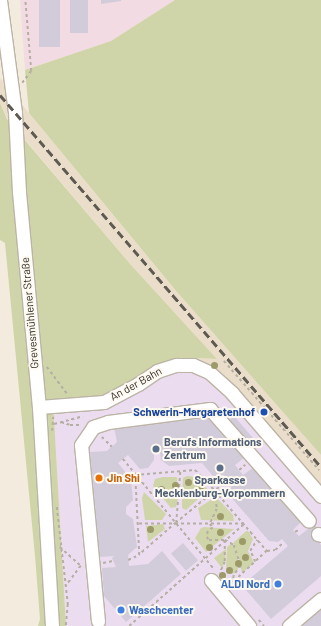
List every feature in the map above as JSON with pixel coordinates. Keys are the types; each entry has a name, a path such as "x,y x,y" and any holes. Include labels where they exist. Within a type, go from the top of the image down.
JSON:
{"street":[{"name":"Grevesmühlener Straße","path":"0,0 15,113 19,192 39,407 52,626"},
{"name":"An der Bahn","path":"39,407 104,402 138,384 157,371 176,365 193,365 209,372 232,393 321,496"},
{"path":"98,621 81,445 93,427 108,422 210,409 309,521"},
{"path":"210,580 252,620"},
{"path":"290,626 321,599"}],"path":[{"path":"224,361 319,470"},
{"path":"44,364 75,405"},
{"path":"54,425 60,421 70,425 83,424"},
{"path":"122,459 220,575 225,562 225,540"},
{"path":"135,475 195,470 267,551"},
{"path":"176,523 180,472"},
{"path":"135,475 139,555"},
{"path":"128,560 139,555 228,480"},
{"path":"215,491 216,509 210,524 213,528 208,531 207,539 225,540 233,543 241,566 234,575 233,582"},
{"path":"137,524 244,524"},
{"path":"129,626 244,524"},
{"path":"255,562 250,551 257,540"},
{"path":"229,586 267,551 275,550 284,542"},
{"path":"60,547 82,566 66,586"},
{"path":"224,580 234,592"},
{"path":"252,620 264,626"}],"shaded area":[{"path":"20,0 175,0 111,41 25,70"},
{"path":"0,78 177,292 321,455 321,486 222,373 196,358 217,359 131,265 7,118 0,103"},
{"path":"196,358 222,373 321,486 321,626 66,626 53,401 164,362"}],"green space":[{"path":"175,0 321,0 321,455 177,292 29,113 25,70 111,41"},
{"path":"0,103 7,119 131,265 217,359 196,358 164,362 108,395 53,401 66,626 38,626 40,619 35,556 5,243 0,240"},
{"path":"187,476 197,477 208,490 186,510 182,508 182,503 183,478"},
{"path":"163,477 177,477 178,500 176,507 171,508 153,486 155,479"},
{"path":"144,492 166,514 162,520 145,520 142,498"},
{"path":"216,497 233,515 234,521 201,520 198,508"},
{"path":"163,524 165,529 148,542 146,526"},
{"path":"201,528 234,529 206,552 195,538"},
{"path":"246,531 248,531 253,539 248,551 254,563 242,573 238,554 238,569 236,573 231,574 226,569 227,547 232,543 236,549 233,543"},
{"path":"226,549 225,562 222,568 214,558"}],"building":[{"path":"39,0 60,0 60,47 39,47"},
{"path":"70,0 88,0 88,33 70,33"},
{"path":"101,0 121,0 121,1 101,4"},
{"path":"234,416 253,438 247,443 228,421"},
{"path":"210,418 245,457 235,465 243,475 254,467 301,522 293,530 299,536 313,525 321,529 316,538 321,545 321,576 271,619 246,590 246,582 288,546 282,539 278,542 269,541 229,495 232,485 224,475 213,476 202,463 169,466 161,460 160,453 154,453 154,460 148,468 140,469 128,455 118,463 131,479 133,500 126,507 126,514 133,519 137,547 128,555 129,566 148,564 162,551 181,574 126,622 104,596 102,568 116,567 112,558 114,556 100,557 90,452 107,451 117,442 114,427"},
{"path":"183,543 198,560 186,571 171,553"},
{"path":"321,605 321,626 296,626"}],"railway":[{"path":"0,95 321,467"}],"place":[{"name":"Schwerin-Margaretenhof","path":"264,412"},
{"name":"Berufs Informations Zentrum","path":"156,449"},
{"name":"Sparkasse Mecklenburg-Vorpommern","path":"220,468"},
{"name":"Jin Shi","path":"99,478"},
{"name":"ALDI Nord","path":"278,584"},
{"name":"Waschcenter","path":"121,610"}]}
